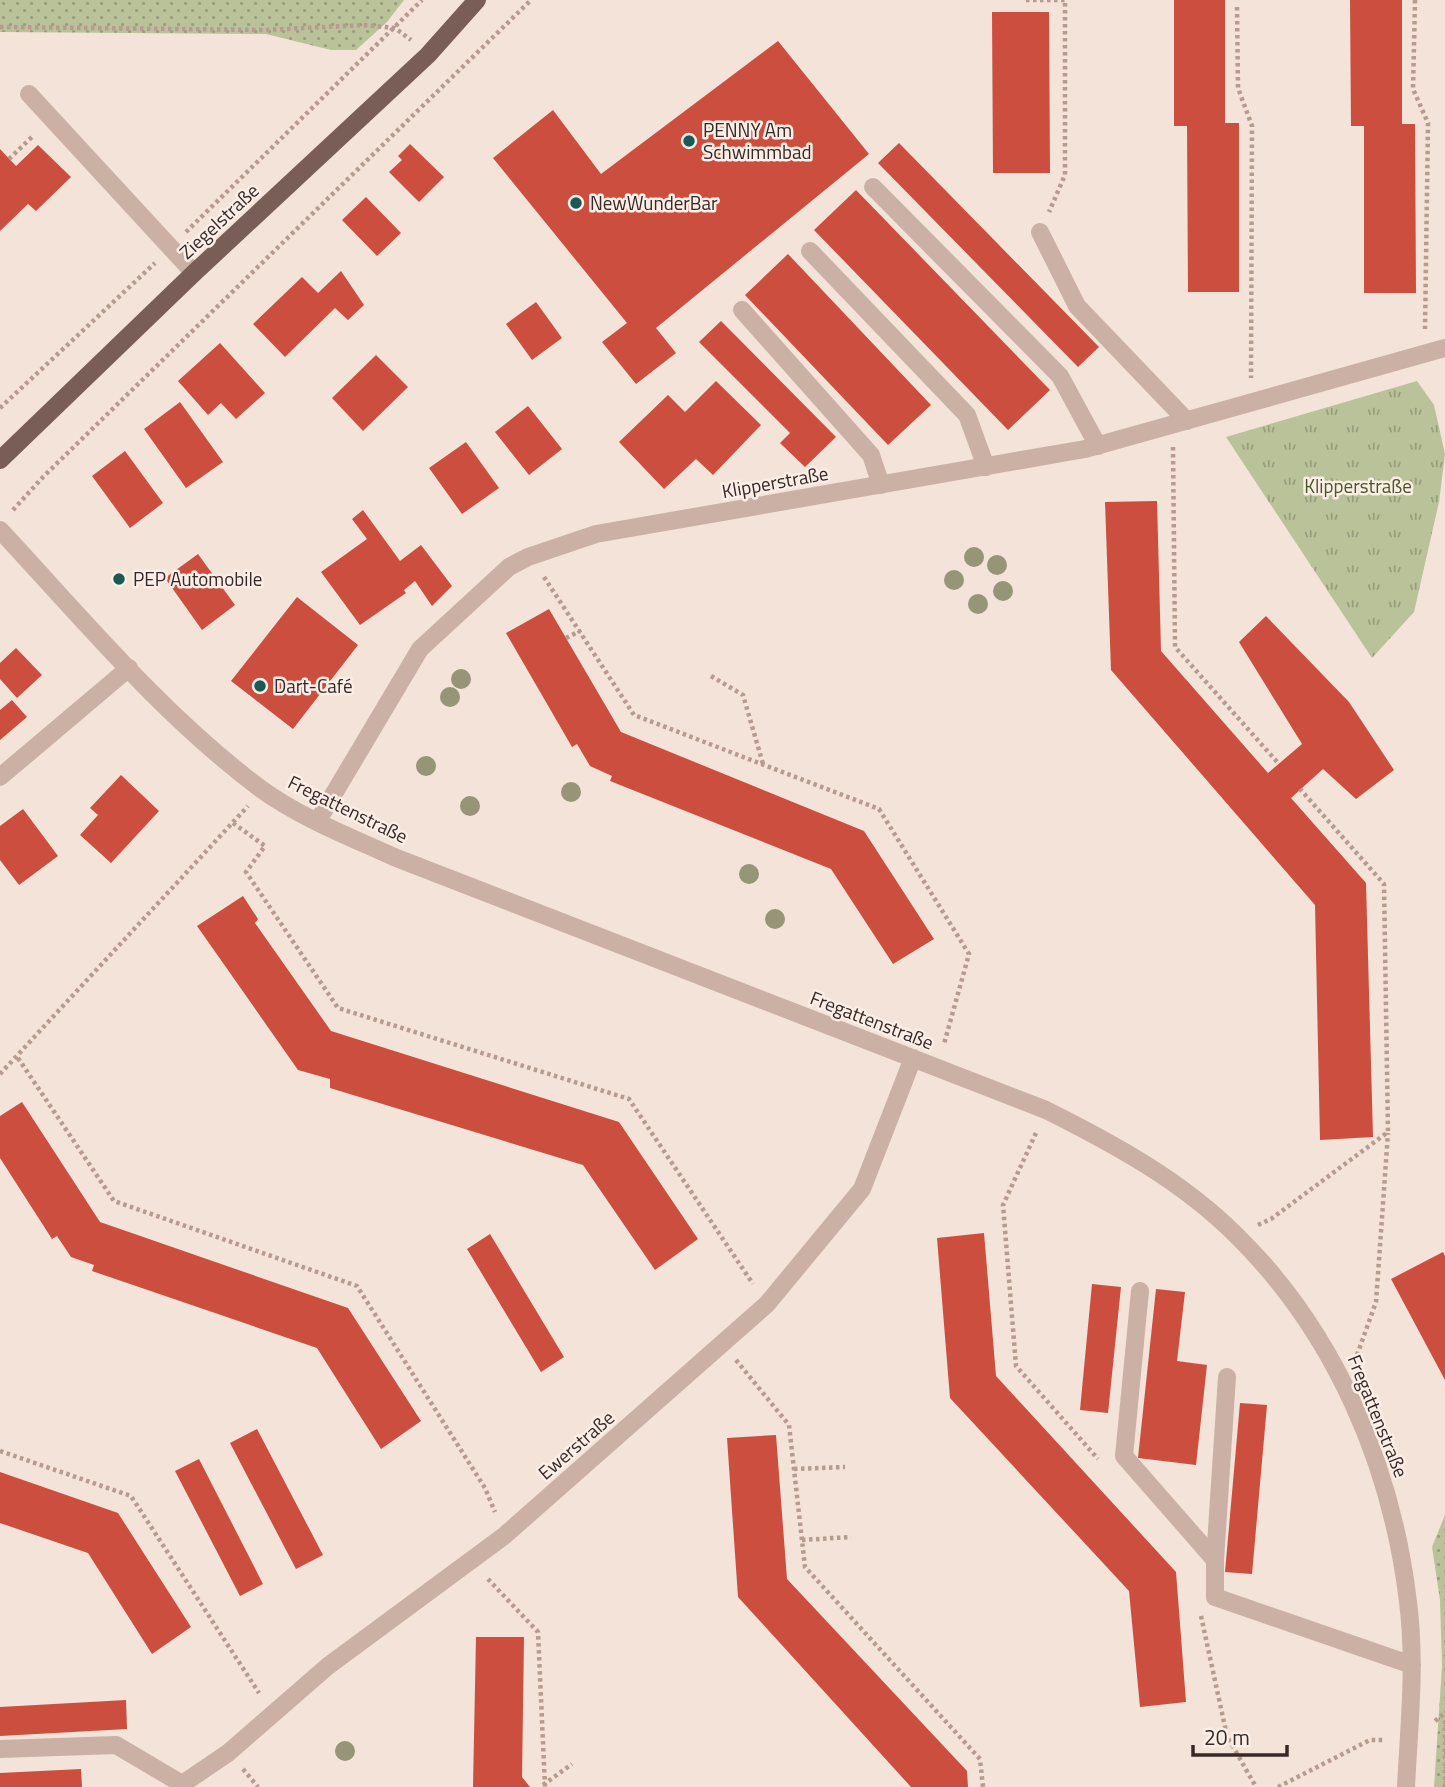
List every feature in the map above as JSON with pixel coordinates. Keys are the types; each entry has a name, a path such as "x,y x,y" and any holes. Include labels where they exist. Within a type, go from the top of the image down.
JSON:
{"main road":[{"name":"Ziegelstraße","path":"0,460 194,273 428,55 467,4"}],"street":[{"path":"29,94 194,273"},
{"path":"873,187 1060,376 1098,446"},
{"path":"1040,232 1077,306 1180,423"},
{"path":"810,251 967,415 986,467"},
{"path":"743,310 871,455 881,485"},
{"name":"Klipperstraße","path":"317,822 420,649 509,567 528,557 596,534 1098,446 1445,348"},
{"name":"Fregattenstraße","path":"4,523 129,668 190,731 263,790 317,822 394,857 1046,1110 1118,1146 1180,1189 1236,1234 1302,1314 1326,1348 1371,1447 1399,1542 1409,1604 1412,1665 1406,1787"},
{"path":"0,777 129,668"},
{"name":"Ewerstraße","path":"180,1785 228,1753 328,1666 504,1536 767,1304 862,1189 913,1058"},
{"path":"1140,1291 1124,1456 1215,1560"},
{"path":"1227,1377 1215,1597 1412,1665"},
{"path":"0,1749 116,1745 180,1785"}],"path":[{"path":"0,408 172,247 422,0"},
{"path":"4,523 43,477 531,0"},
{"path":"1026,0 1065,1 1065,175 1040,232"},
{"path":"1415,0 1413,89 1428,123 1424,354"},
{"path":"1237,7 1238,88 1252,126 1250,403"},
{"path":"0,27 265,30 363,25 395,28"},
{"path":"445,71 452,78"},
{"path":"9,159 38,130"},
{"path":"1180,423 1175,647 1279,764"},
{"path":"528,557 635,715 879,809 969,954 951,1024 936,1068"},
{"path":"566,638 580,631"},
{"path":"711,676 743,695 763,765"},
{"path":"1300,789 1384,884 1388,1132 1376,1302 1345,1385"},
{"path":"0,1074 18,1058 263,790"},
{"path":"233,823 264,846 246,872 338,1008 629,1099 767,1304"},
{"path":"18,1058 114,1201 357,1286 485,1488 504,1536"},
{"path":"1236,1234 1271,1219 1388,1132"},
{"path":"722,1344 789,1425 804,1567 980,1759 983,1787"},
{"path":"0,1451 131,1496 273,1715"},
{"path":"794,1469 845,1467"},
{"path":"802,1540 851,1537"},
{"path":"470,1560 538,1632 544,1786"},
{"path":"1445,1719 1445,1787"},
{"path":"1278,1787 1370,1740 1408,1740"},
{"path":"544,1786 572,1764"}],"green space":[{"path":"0,0 404,0 387,22 356,50 331,50 266,34 0,32"},
{"name":"Klipperstraße","path":"1417,381 1434,405 1445,454 1439,502 1414,612 1372,658 1226,437"},
{"path":"1445,1515 1445,1787 1434,1787 1442,1666 1440,1600 1432,1547"}],"building":[{"path":"1174,0 1225,0 1225,123 1239,123 1239,292 1188,292 1187,126 1174,126"},
{"path":"1350,0 1402,0 1402,124 1415,124 1416,293 1364,293 1364,126 1351,126"},
{"path":"992,12 1049,12 1050,173 993,173"},
{"path":"778,41 869,154 656,328 676,353 636,384 602,342 627,323 493,158 553,110 601,174"},
{"path":"899,143 1099,347 1078,367 878,163"},
{"path":"410,144 444,177 419,202 389,172 402,160 398,156"},
{"path":"38,145 71,177 36,211 28,204 0,231 0,149 16,166"},
{"path":"856,190 1050,390 1008,430 814,230"},
{"path":"366,197 401,233 377,256 342,220"},
{"path":"788,254 931,405 888,445 745,295"},
{"path":"341,271 364,305 348,320 335,308 285,357 253,324 302,277 318,293"},
{"path":"536,302 562,338 532,360 506,324"},
{"path":"721,321 836,437 805,467 780,443 790,433 699,342"},
{"path":"220,343 265,393 236,419 221,403 208,415 178,381"},
{"path":"376,355 408,387 363,431 332,398"},
{"path":"716,381 761,425 713,475 696,459 664,489 619,442 668,395 685,412"},
{"path":"180,402 223,462 186,488 144,429"},
{"path":"528,406 562,449 529,475 495,432"},
{"path":"466,442 499,488 462,514 429,468"},
{"path":"125,451 163,503 130,528 92,476"},
{"path":"1157,501 1161,651 1268,773 1302,744 1239,642 1266,616 1349,702 1394,770 1356,799 1323,769 1291,798 1366,883 1373,1137 1320,1140 1315,905 1111,670 1105,502"},
{"path":"363,510 400,561 421,545 452,586 432,606 415,581 404,590 406,593 360,625 321,572 367,539 352,519"},
{"path":"198,554 235,605 202,630 165,578"},
{"path":"297,597 358,645 293,729 231,681"},
{"path":"549,609 621,732 864,831 934,939 893,964 831,869 610,781 612,776 590,766 577,744 572,747 506,633"},
{"path":"16,648 42,675 17,698 0,679 0,663"},
{"path":"12,700 27,717 0,740 0,710"},
{"path":"121,775 159,811 111,863 80,835 98,815 90,808"},
{"path":"23,809 58,856 19,885 0,860 0,826"},
{"path":"243,896 258,919 255,923 331,1031 619,1122 698,1239 655,1270 583,1165 330,1088 330,1079 298,1070 197,926"},
{"path":"22,1102 100,1222 348,1308 421,1421 381,1449 317,1348 92,1271 94,1265 71,1257 57,1236 52,1239 0,1158 0,1116"},
{"path":"984,1233 996,1376 1176,1572 1186,1702 1140,1707 1129,1591 950,1398 937,1238"},
{"path":"490,1234 564,1357 541,1372 467,1249"},
{"path":"1443,1252 1445,1256 1445,1380 1391,1279"},
{"path":"1092,1284 1121,1287 1108,1413 1080,1410"},
{"path":"1156,1289 1185,1292 1177,1361 1207,1365 1196,1465 1138,1458"},
{"path":"1240,1403 1267,1405 1252,1574 1225,1572"},
{"path":"257,1429 323,1555 296,1569 230,1443"},
{"path":"776,1435 787,1579 967,1771 968,1787 911,1787 738,1597 727,1438"},
{"path":"199,1459 263,1584 240,1596 175,1471"},
{"path":"0,1472 118,1513 191,1627 152,1654 88,1553 0,1523"},
{"path":"476,1637 524,1637 522,1777 530,1787 473,1787"},
{"path":"126,1700 127,1729 0,1736 0,1707"},
{"path":"81,1769 82,1787 0,1787 0,1773"}],"place":[{"name":"PENNY Am Schwimmbad","path":"689,141"},
{"name":"NewWunderBar","path":"576,203"},
{"name":"PEP Automobile","path":"119,579"},
{"name":"Dart-Café","path":"260,686"}]}
